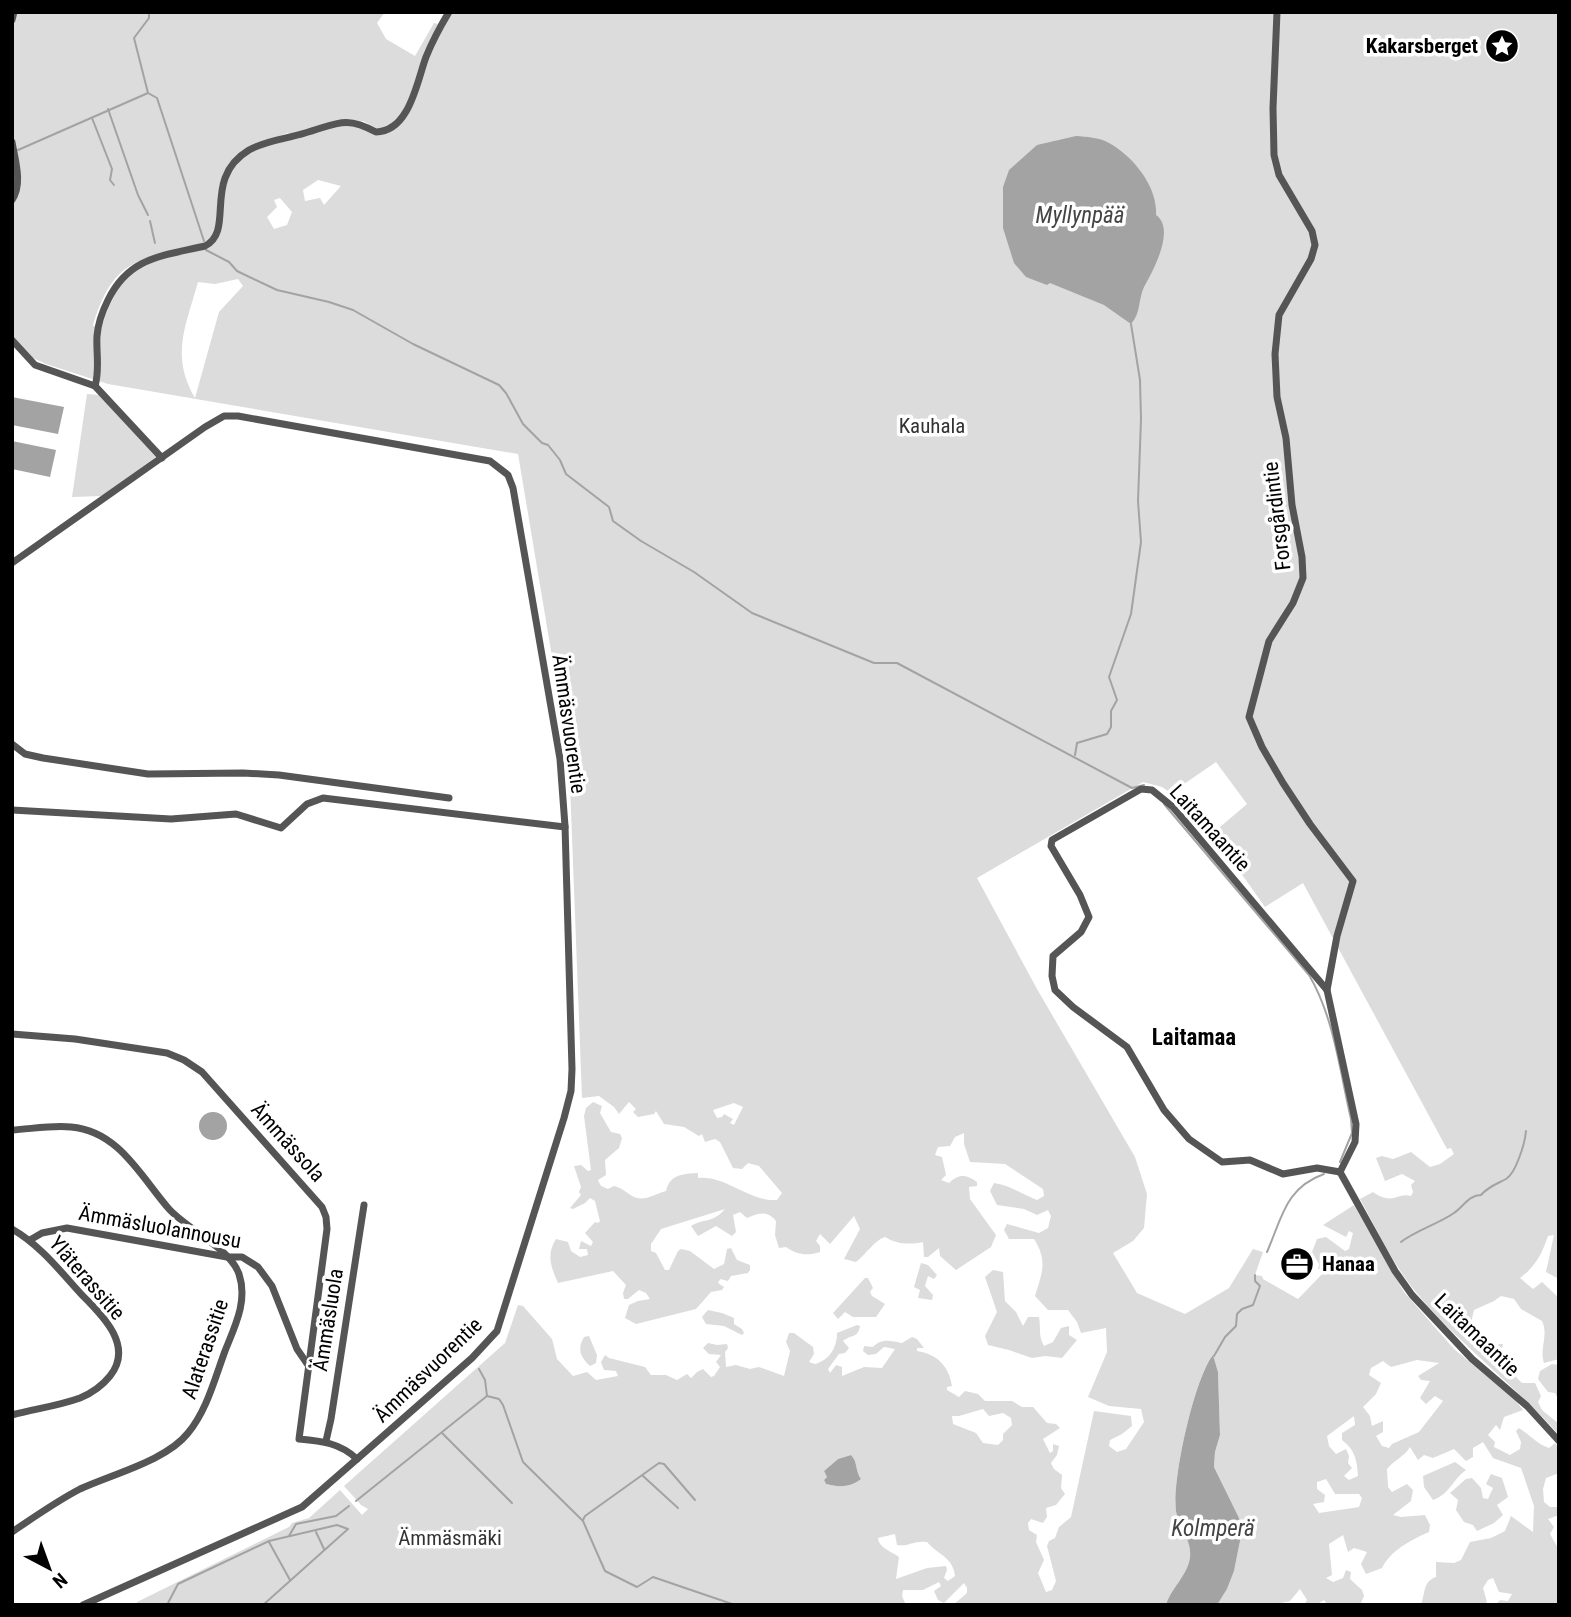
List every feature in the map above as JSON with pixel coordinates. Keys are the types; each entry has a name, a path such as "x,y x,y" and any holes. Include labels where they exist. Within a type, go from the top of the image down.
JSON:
{"street":[{"path":"12,20 14,12"},
{"path":"95,386 99,321 112,292 123,276 151,258 212,243 218,232 220,194 225,177 237,160 248,151 342,121 361,124 376,132 390,128 408,108 418,87 426,56 449,12"},
{"name":"Forsgårdintie","path":"1276,12 1274,155 1279,175 1312,231 1315,245 1311,259 1279,315 1275,354 1277,397 1286,438 1292,505 1303,571 1297,594 1264,653 1249,717 1262,747 1283,783 1353,881 1337,936 1327,990"},
{"path":"12,142 18,181 18,189 12,200"},
{"path":"12,340 35,365 95,386 162,458"},
{"name":"Ämmäsvuorentie","path":"12,563 224,416 238,416 490,461 508,475 513,488 560,759 565,827 571,1091 497,1331 480,1350 302,1507 83,1605"},
{"path":"12,744 25,754 43,758 148,774 279,775 449,798"},
{"name":"Laitamaantie","path":"1141,789 1152,790 1173,807 1327,990 1356,1124 1355,1142 1340,1172 1317,1168 1283,1174 1250,1160 1234,1163 1216,1159 1180,1130 1164,1110 1127,1047 1060,996 1053,983 1052,959 1082,932 1089,917 1080,895 1051,846 1052,840 1141,789"},
{"path":"12,810 171,820 236,814 281,828 307,804 323,798 565,827"},
{"name":"Ämmässola","path":"12,1034 75,1039 167,1054 184,1060 202,1072 322,1207 326,1217 299,1440 326,1441"},
{"name":"Alaterassitie","path":"12,1130 69,1126 89,1129 108,1139 124,1152 172,1213 227,1257 239,1272 242,1305 198,1418 178,1443 156,1456 79,1490 12,1532"},
{"name":"Laitamaantie","path":"1340,1172 1395,1271 1412,1295 1472,1359 1527,1406 1559,1441"},
{"name":"Ämmäsluola","path":"326,1441 364,1205"},
{"name":"Ämmäsluolannousu","path":"30,1240 43,1233 67,1228 227,1257 242,1257 258,1267 272,1286 297,1349 308,1365"},
{"name":"Yläterassitie","path":"12,1229 30,1240 101,1315 117,1342 120,1359 107,1380 80,1398 12,1415"},
{"path":"326,1441 349,1451 357,1459"}],"green space":[{"name":"Kauhala","path":"12,12 385,12 377,23 386,39 415,56 434,23 438,24 444,12 1559,12 1559,1279 1546,1272 1554,1235 1548,1236 1537,1260 1520,1278 1533,1289 1542,1282 1559,1298 1559,1359 1544,1363 1545,1332 1542,1321 1521,1309 1514,1299 1501,1296 1474,1310 1471,1331 1476,1342 1486,1349 1494,1351 1499,1344 1503,1344 1501,1351 1512,1358 1514,1375 1522,1383 1535,1383 1541,1396 1538,1402 1542,1410 1559,1424 1559,1435 1524,1398 1449,1329 1415,1291 1392,1258 1360,1199 1373,1192 1390,1198 1411,1196 1413,1192 1411,1185 1415,1181 1402,1174 1385,1181 1376,1158 1382,1156 1393,1159 1411,1152 1430,1167 1440,1164 1454,1154 1451,1148 1447,1149 1303,883 1265,907 1243,876 1206,839 1247,804 1216,762 1171,793 1162,787 1143,782 977,878 1037,989 1135,1157 1147,1194 1144,1228 1133,1241 1113,1253 1137,1293 1185,1314 1229,1288 1253,1249 1263,1252 1255,1275 1262,1276 1298,1299 1326,1270 1318,1269 1319,1264 1312,1252 1317,1239 1326,1237 1345,1251 1349,1249 1353,1233 1349,1231 1346,1237 1323,1225 1354,1205 1404,1292 1454,1349 1515,1400 1523,1410 1504,1417 1500,1430 1496,1425 1488,1435 1495,1442 1494,1447 1510,1455 1520,1449 1521,1442 1516,1431 1519,1428 1549,1448 1555,1443 1559,1448 1559,1473 1546,1478 1543,1489 1544,1502 1550,1507 1559,1507 1559,1515 1548,1519 1554,1527 1550,1534 1559,1550 1559,1605 1495,1605 1500,1600 1508,1601 1512,1594 1499,1592 1493,1578 1488,1580 1483,1588 1487,1602 1483,1605 1421,1605 1427,1585 1436,1577 1436,1562 1454,1563 1461,1560 1470,1542 1491,1538 1505,1531 1511,1516 1533,1532 1534,1506 1521,1468 1493,1458 1483,1442 1473,1448 1473,1457 1466,1461 1454,1449 1433,1458 1424,1455 1418,1460 1410,1447 1387,1469 1388,1487 1392,1492 1407,1484 1413,1490 1411,1501 1393,1515 1425,1515 1430,1525 1429,1532 1396,1551 1382,1568 1366,1574 1361,1564 1367,1552 1354,1548 1348,1552 1343,1535 1329,1544 1332,1575 1326,1578 1333,1582 1343,1578 1346,1570 1351,1572 1350,1579 1362,1590 1364,1596 1360,1605 1328,1605 1324,1600 1316,1605 1304,1605 1307,1600 1300,1589 1290,1601 1281,1605 1217,1605 1234,1571 1242,1531 1240,1520 1214,1467 1220,1435 1218,1372 1213,1355 1192,1407 1177,1477 1176,1511 1189,1545 1189,1564 1166,1605 953,1605 967,1593 964,1583 944,1603 938,1600 934,1591 941,1586 939,1582 923,1590 903,1590 902,1596 906,1605 136,1605 137,1602 289,1527 292,1523 309,1518 340,1490 362,1515 368,1509 344,1486 505,1343 518,1305 523,1306 552,1339 557,1359 573,1376 587,1372 596,1380 618,1376 616,1371 604,1370 601,1362 605,1355 645,1367 651,1375 666,1375 677,1380 687,1374 691,1378 703,1369 711,1377 720,1367 716,1362 721,1355 709,1354 703,1348 708,1343 727,1344 726,1367 759,1367 784,1376 790,1351 786,1342 789,1333 794,1333 813,1347 814,1354 809,1362 815,1364 832,1352 837,1333 857,1325 860,1326 858,1333 843,1341 849,1348 845,1353 839,1354 828,1369 830,1373 836,1365 842,1367 842,1376 864,1367 882,1368 895,1349 884,1347 876,1354 868,1355 863,1351 864,1346 873,1347 887,1341 902,1343 912,1337 917,1339 924,1348 917,1348 917,1351 936,1358 945,1367 952,1386 947,1387 947,1390 959,1397 965,1391 978,1394 985,1401 1012,1401 1022,1407 1033,1407 1047,1423 1056,1424 1060,1428 1043,1439 1050,1453 1053,1451 1053,1444 1059,1446 1051,1463 1062,1475 1061,1488 1065,1494 1056,1505 1046,1508 1047,1517 1043,1523 1031,1519 1028,1523 1029,1530 1037,1535 1036,1542 1044,1560 1038,1573 1046,1592 1052,1590 1056,1581 1047,1546 1049,1541 1055,1538 1059,1527 1071,1517 1094,1411 1131,1416 1132,1426 1110,1440 1109,1446 1117,1452 1126,1449 1144,1422 1141,1409 1109,1406 1088,1397 1107,1352 1106,1328 1081,1333 1068,1310 1048,1310 1035,1296 1042,1261 1034,1239 1009,1239 1004,1230 1007,1224 1039,1233 1048,1228 1051,1216 1048,1210 1037,1215 1024,1209 997,1205 990,1191 994,1183 1000,1184 1037,1200 1044,1196 1043,1189 1005,1164 970,1162 964,1144 964,1133 955,1137 950,1146 938,1147 935,1155 942,1157 946,1175 941,1180 949,1183 962,1176 977,1182 977,1186 969,1187 970,1199 996,1235 991,1247 956,1270 940,1256 939,1248 924,1257 923,1242 903,1243 885,1237 856,1262 844,1259 860,1229 854,1216 830,1244 820,1234 816,1241 820,1252 811,1254 794,1252 786,1247 779,1248 775,1235 776,1221 766,1214 747,1218 740,1212 733,1215 736,1232 732,1236 716,1226 698,1236 691,1226 716,1217 725,1209 661,1229 651,1244 651,1251 656,1253 665,1270 669,1270 681,1249 690,1251 714,1269 724,1264 727,1249 731,1248 737,1260 750,1265 748,1273 731,1276 728,1281 720,1279 718,1283 724,1287 722,1290 711,1292 696,1309 636,1324 625,1318 629,1305 650,1299 646,1293 639,1290 624,1299 626,1285 613,1271 558,1283 551,1261 551,1250 556,1239 568,1242 571,1251 580,1257 588,1255 587,1249 579,1249 581,1241 591,1246 593,1242 585,1233 595,1222 600,1221 595,1201 590,1198 573,1209 570,1208 581,1195 574,1166 581,1165 588,1171 591,1170 584,1116 586,1108 593,1102 602,1106 600,1113 611,1132 620,1134 622,1138 619,1148 605,1160 606,1175 598,1180 601,1186 608,1189 614,1186 634,1197 643,1198 666,1191 671,1181 678,1176 698,1173 698,1178 718,1180 767,1200 777,1200 782,1193 759,1166 748,1163 742,1169 733,1168 720,1142 715,1139 705,1142 702,1134 699,1136 684,1127 664,1124 656,1111 654,1114 638,1117 633,1112 636,1109 629,1102 619,1114 599,1096 582,1098 569,758 518,454 108,384 31,357 12,335","holes":["396,118 398,123 385,133 375,132 359,124 342,124 250,152 236,163 228,175 222,199 222,222 215,241 202,249 159,259 140,267 117,291 100,333 93,325 110,285 133,264 147,258 204,245 210,241 216,231 218,194 223,176 235,159 247,149 287,133 299,134 341,120 363,121 380,130 389,127","318,180 341,186 324,205 320,198 305,201 303,190","280,198 292,212 287,225 274,229 267,217 277,207 274,200","238,279 243,286 219,312 195,398 183,368 185,327 198,282 215,284","734,1103 743,1107 734,1125 730,1123 733,1119 724,1114 717,1118 713,1110","1417,1360 1439,1363 1418,1376 1421,1380 1430,1381 1420,1398 1426,1404 1435,1396 1443,1401 1419,1432 1392,1444 1389,1448 1382,1446 1376,1436 1383,1432 1383,1421 1372,1426 1370,1416 1363,1407 1376,1394 1381,1383 1369,1375 1371,1368 1383,1361 1391,1367","983,1409 989,1416 1003,1413 1011,1418 1012,1425 1003,1434 1003,1440 998,1445 983,1443 976,1433 953,1424 952,1416","1354,1416 1355,1425 1342,1433 1342,1440 1354,1456 1358,1476 1349,1480 1344,1476 1352,1468 1348,1463 1346,1449 1336,1454 1329,1446 1327,1436","851,1455 861,1479 849,1485 830,1485 824,1480 827,1477 824,1471 838,1459","1326,1479 1335,1494 1359,1494 1362,1498 1359,1507 1319,1513 1313,1504 1324,1502 1325,1495 1317,1489 1317,1482","895,1534 897,1545 927,1542 948,1560 955,1576 948,1581 944,1578 946,1566 927,1568 896,1579 899,1557 881,1544 878,1538"]},
{"path":"87,394 100,395 157,456 102,496 72,497"},
{"path":"921,1263 928,1265 937,1275 934,1279 928,1276 925,1286 933,1295 932,1300 918,1298 920,1290 914,1287"},
{"path":"993,1270 1003,1272 1005,1301 1016,1312 1023,1326 1028,1317 1039,1317 1044,1346 1053,1342 1061,1328 1069,1326 1069,1335 1077,1340 1062,1358 1032,1358 988,1345 985,1336 997,1312 985,1277"},
{"path":"865,1278 868,1278 873,1288 870,1292 872,1296 885,1304 876,1317 853,1317 845,1312 838,1319 833,1313"},
{"path":"708,1310 734,1318 734,1324 744,1333 742,1335 724,1326 706,1324 702,1317"},
{"path":"589,1336 597,1355 596,1363 590,1366 580,1349 584,1337"},
{"path":"1552,1364 1559,1365 1559,1411 1555,1393 1548,1392 1538,1379 1540,1371"},
{"path":"1455,1462 1466,1470 1443,1494 1433,1500 1424,1487 1423,1476"},
{"path":"1491,1474 1502,1478 1508,1497 1497,1505 1503,1515 1477,1531 1473,1525 1464,1522 1456,1510 1458,1500 1450,1493 1466,1479 1472,1478 1481,1488 1483,1498 1488,1499 1493,1488 1486,1484"}],"water":[{"name":"Myllynpää","path":"1076,136 1105,141 1127,156 1148,183 1156,204 1156,215 1162,221 1164,230 1161,250 1131,324 1104,305 1050,283 1047,285 1026,277 1014,263 1003,228 1003,187 1009,170 1037,145"},
{"path":"12,397 64,407 58,434 12,425"},
{"path":"12,441 56,450 50,477 12,469"},
{"path":"213,1112 223,1116 227,1126 223,1136 213,1140 203,1136 199,1126 203,1116"},
{"name":"Kolmperä","path":"1213,1355 1218,1372 1220,1435 1214,1467 1240,1520 1242,1531 1234,1571 1217,1605 1166,1605 1189,1564 1189,1545 1176,1511 1177,1477 1192,1407"},
{"path":"851,1455 861,1479 844,1486 826,1484 824,1471 838,1459"}],"waterway":[{"path":"18,150 148,93 134,38 149,18 149,12"},
{"path":"148,93 157,98 204,241"},
{"path":"108,109 138,195 148,215"},
{"path":"92,118 112,169 110,180 114,185"},
{"path":"150,221 155,243"},
{"path":"206,250 229,262 237,271 277,290 353,310 413,344 499,385 523,424 542,443 548,445 560,460 566,474 609,507 613,521 694,572 752,613 874,663 897,663 1132,788 1144,785"},
{"path":"1075,755 1077,743 1107,734 1111,727 1111,711 1117,700 1109,677 1131,614 1141,542 1138,501 1140,380 1131,324"},
{"path":"1164,804 1309,975 1318,991 1335,1045 1351,1119 1352,1133 1340,1162"},
{"path":"1401,1242 1448,1217 1470,1199 1510,1176 1522,1150 1526,1131"},
{"path":"1267,1252 1281,1216 1293,1196 1301,1187 1324,1174"},
{"path":"1214,1356 1225,1337 1236,1326 1237,1314 1253,1305 1260,1286 1255,1281 1255,1275"},
{"path":"356,1501 487,1396 485,1380 479,1369"},
{"path":"487,1396 499,1399 503,1405 523,1462 583,1521 605,1571 637,1587 653,1577 735,1605"},
{"path":"442,1433 512,1503"},
{"path":"583,1520 659,1463 664,1464 695,1500"},
{"path":"643,1476 678,1508"},
{"path":"289,1536 296,1524 336,1516 349,1506"},
{"path":"167,1605 178,1584 269,1541 337,1525 348,1529 263,1605"},
{"path":"316,1532 324,1549"},
{"path":"269,1542 290,1580"}],"place":[{"name":"Kakarsberget","path":"1502,46"},
{"name":"Hanaa","path":"1297,1264"}],"district":[{"name":"Laitamaa","path":"1194,1037"}],"park label":[{"name":"Ämmäsmäki","path":"450,1538"}]}
